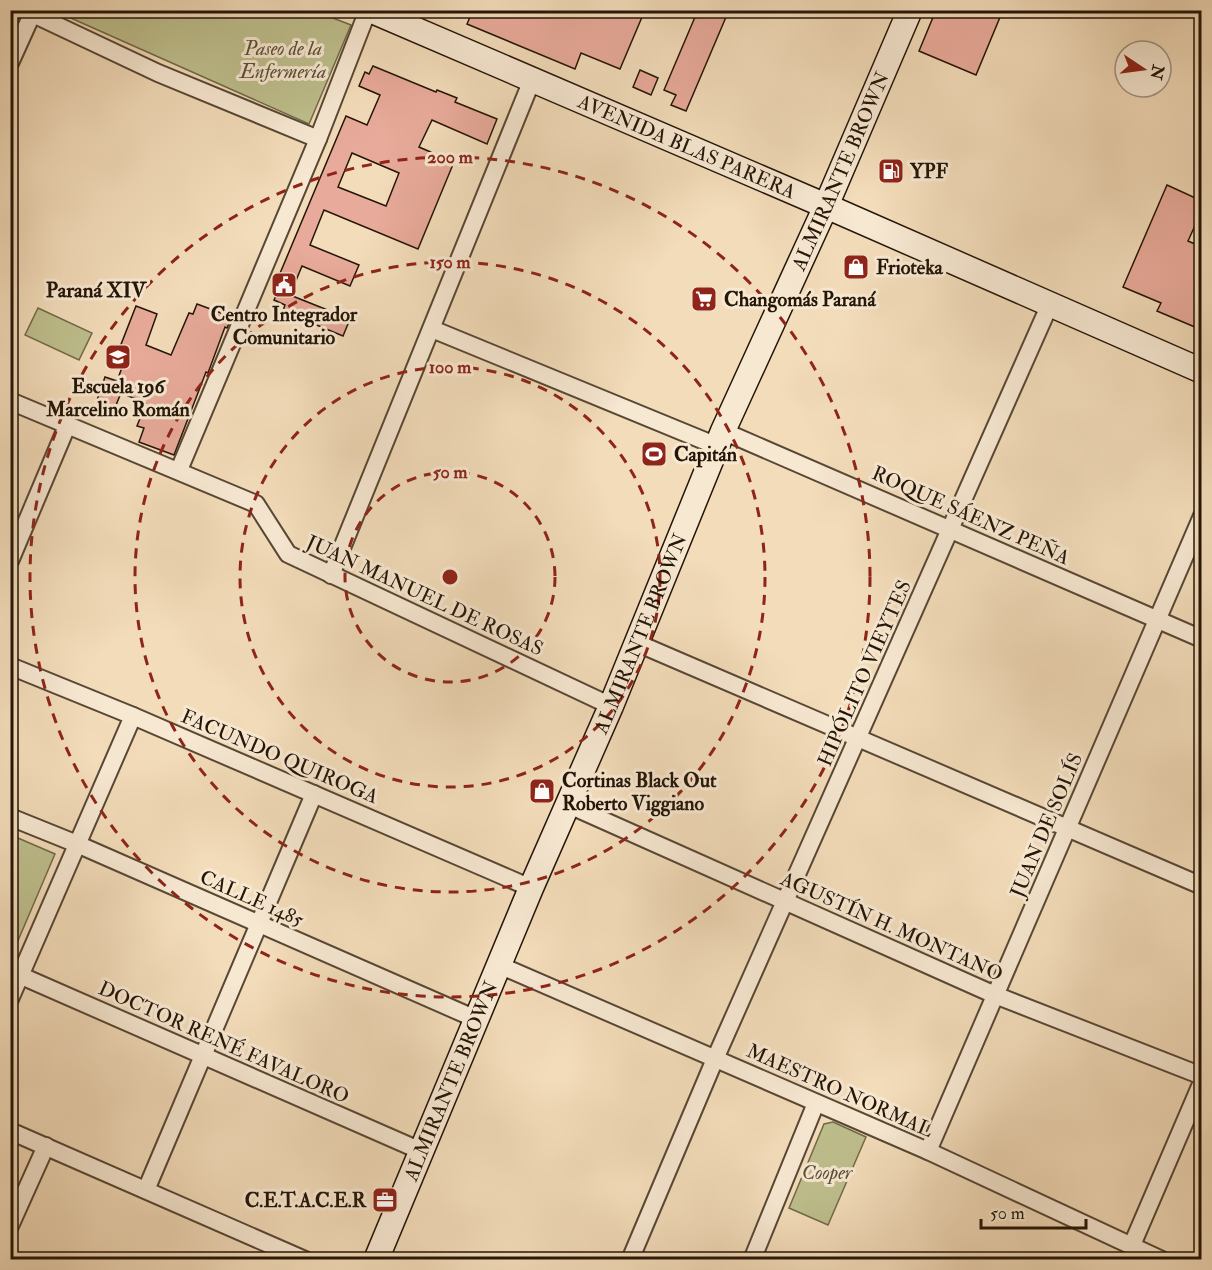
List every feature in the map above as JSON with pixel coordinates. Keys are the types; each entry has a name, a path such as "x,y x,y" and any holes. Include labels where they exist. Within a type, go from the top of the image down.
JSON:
{"main road":[{"name":"AVENIDA BLAS PARERA","path":"369,10 826,206 1202,371"},
{"name":"ALMIRANTE BROWN","path":"376,1260 531,888 611,706 720,438 826,206 910,10"}],"street":[{"path":"179,470 318,139 369,10"},
{"path":"10,63 34,12 158,73 318,139"},
{"path":"331,575 532,80"},
{"name":"HIPÓLITO VIEYTES","path":"630,1260 715,1059 1050,304"},
{"name":"ROQUE SÁENZ PEÑA","path":"432,329 720,438 951,529 1202,639"},
{"name":"JUAN MANUEL DE ROSAS","path":"10,401 256,504 288,554 611,706"},
{"path":"10,561 67,426"},
{"name":"JUAN DE SOLÍS","path":"928,1151 1202,516"},
{"path":"637,643 1202,886"},
{"name":"FACUNDO QUIROGA","path":"10,666 133,716 531,888"},
{"path":"10,999 16,973 77,844 133,716"},
{"path":"146,1190 314,794"},
{"name":"AGUSTÍN H. MONTANO","path":"569,805 995,995 1202,1076"},
{"name":"CALLE 1485","path":"10,817 77,844 476,1019"},
{"name":"MAESTRO NORMAL","path":"499,965 928,1151 1162,1260"},
{"name":"DOCTOR RENÉ FAVALORO","path":"16,973 421,1151"},
{"path":"1132,1245 1202,1082"},
{"path":"752,1260 816,1103"},
{"path":"10,1131 305,1260"},
{"path":"10,1227 46,1146"}],"green space":[{"name":"Paseo de la Enfermería","path":"55,11 315,11 351,25 309,124"},
{"path":"38,308 92,333 79,360 25,335"},
{"path":"11,835 55,854 10,957"},
{"name":"Cooper","path":"833,1122 866,1137 828,1225 789,1208 824,1124"}],"building":[{"path":"473,10 645,10 620,69 581,53 575,69 467,24"},
{"path":"698,10 729,10 686,111 671,105 676,95 664,90"},
{"path":"936,10 1003,10 976,75 919,51"},
{"path":"373,66 436,92 437,90 457,98 455,102 497,119 487,144 432,120 419,147 454,162 418,249 324,210 310,245 359,265 350,286 302,266 290,295 350,319 343,336 283,311 285,305 274,300 278,291 273,290 346,116 367,125 380,95 359,86 365,72 369,74","holes":["352,153 399,173 386,206 338,187"]},
{"path":"640,70 658,78 651,95 633,87"},
{"path":"1167,185 1202,201 1202,210 1188,241 1202,247 1202,330 1157,311 1161,303 1123,287"},
{"path":"197,304 232,317 227,328 225,327 208,373 206,372 174,455 139,442 144,428 137,426 146,403 121,393 114,410 96,403 105,377 117,381 128,351 120,347 136,306 157,314 146,345 171,355 189,313 193,314"}],"place":[{"name":"YPF","path":"891,171"},
{"name":"Frioteka","path":"856,267"},
{"name":"Centro Integrador Comunitario","path":"284,285"},
{"name":"Changomás Paraná","path":"704,299"},
{"name":"Escuela 196 Marcelino Román","path":"118,357"},
{"name":"Capitán","path":"654,454"},
{"name":"Cortinas Black Out Roberto Viggiano","path":"542,791"},
{"name":"C.E.T.A.C.E.R","path":"385,1200"}],"district":[{"name":"Paraná XIV","path":"96,290"}]}
